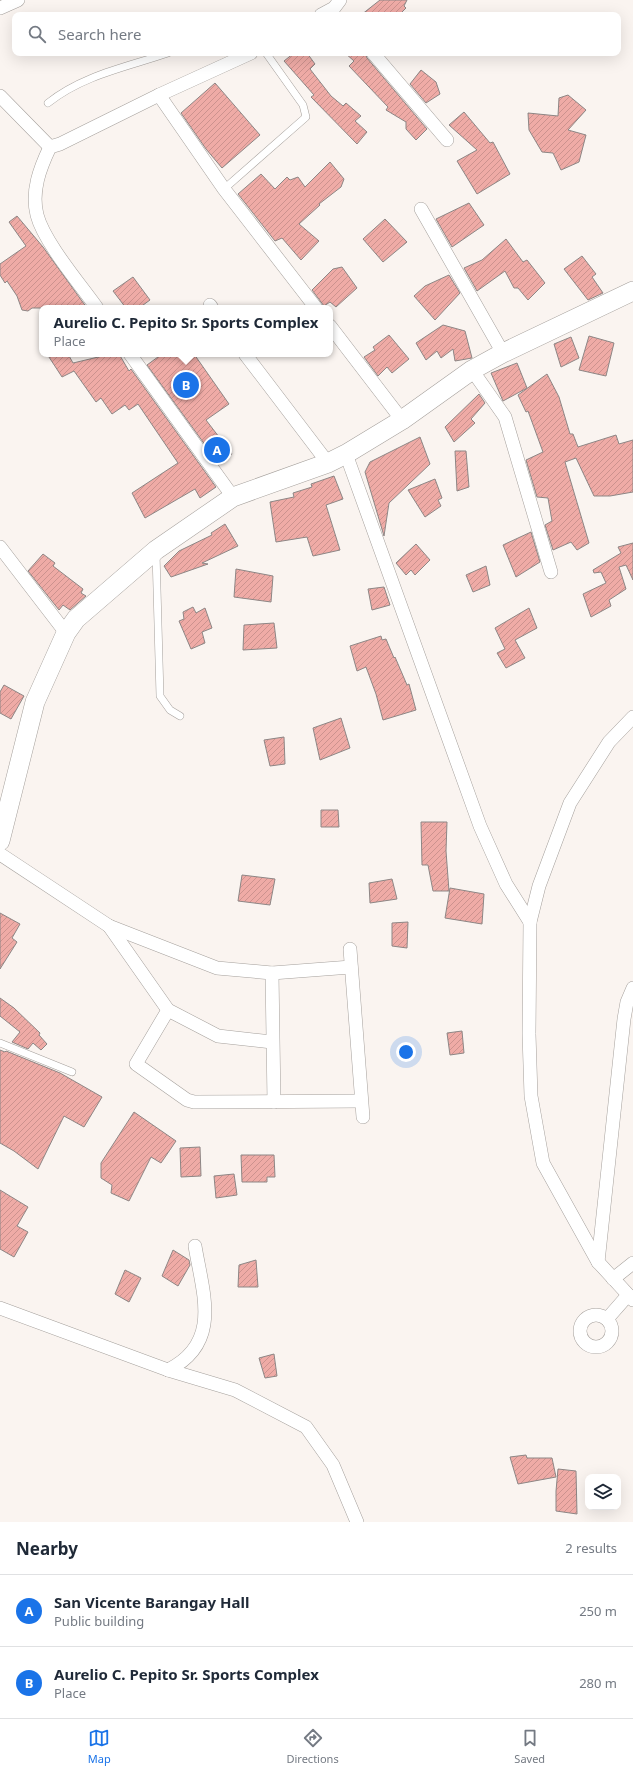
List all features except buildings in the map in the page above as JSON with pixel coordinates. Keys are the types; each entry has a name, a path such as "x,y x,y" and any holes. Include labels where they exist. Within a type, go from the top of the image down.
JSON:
{"street":[{"path":"0,8 18,0"},
{"path":"328,12 338,8"},
{"path":"95,305 46,237 37,215 36,190 40,167 50,147 60,144 159,95 244,56"},
{"path":"375,56 447,140"},
{"path":"159,95 224,188 314,305"},
{"path":"0,96 50,147"},
{"path":"421,209 503,353"},
{"path":"0,841 35,702 66,633 76,619 156,550 233,497 328,463 346,454 402,420 472,370 503,353 633,291"},
{"path":"333,330 402,420"},
{"path":"132,357 233,497"},
{"path":"247,357 328,463"},
{"path":"472,370 505,417 551,572"},
{"path":"346,454 480,826 506,884 530,922"},
{"path":"0,547 66,633"},
{"path":"607,1319 630,1297 598,1262 543,1163 531,1096 529,1034 530,922 539,886 570,803 609,742 633,717"},
{"path":"0,854 109,926 217,968 272,973 351,967"},
{"path":"109,926 168,1010 218,1036 272,1042"},
{"path":"350,949 363,1117"},
{"path":"272,973 274,1102"},
{"path":"598,1262 624,1019 627,1002 633,988"},
{"path":"168,1010 136,1060 136,1064 138,1067 184,1098 194,1102 361,1101"},
{"path":"168,1370 184,1362 200,1340 205,1325 204,1295 195,1246"},
{"path":"613,1279 633,1263"},
{"path":"0,1308 168,1370 236,1390 306,1427 333,1465 357,1522"}],"lane":[{"path":"48,102 73,86 92,78 159,56"},
{"path":"224,188 306,117 303,104 268,56"},
{"path":"156,550 160,696 170,710 180,716"},
{"path":"0,1043 72,1072"}],"place":[{"name":"Aurelio C. Pepito Sr. Sports Complex","path":"186,385"},
{"name":"San Vicente Barangay Hall","path":"217,450"}]}
